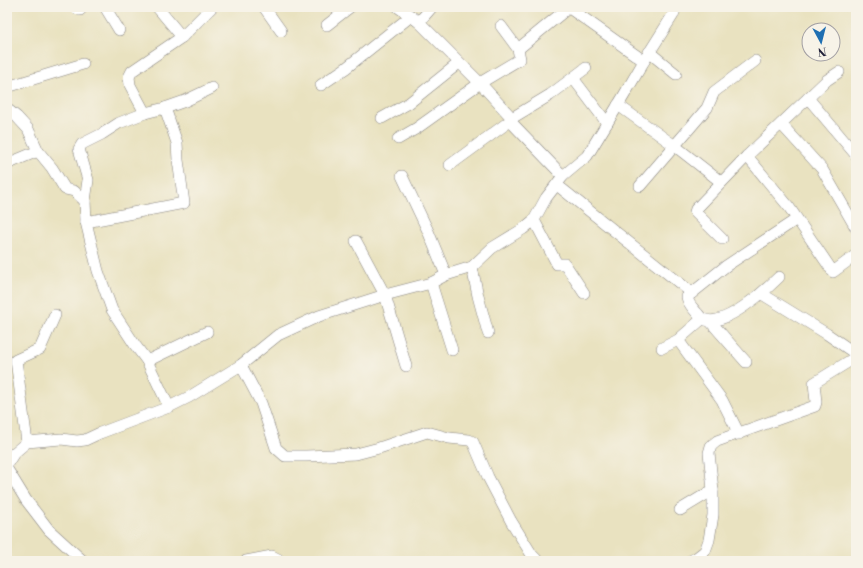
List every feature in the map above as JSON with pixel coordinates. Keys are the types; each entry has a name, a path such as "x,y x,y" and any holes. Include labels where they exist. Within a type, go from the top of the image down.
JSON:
{"street":[{"path":"75,7 80,10 83,7"},
{"path":"105,7 118,30"},
{"path":"157,7 182,37"},
{"path":"145,113 130,85 129,77 132,71 182,37 212,7"},
{"path":"264,7 281,31"},
{"path":"327,25 350,7"},
{"path":"398,7 415,19 480,84 511,119 560,180 692,293"},
{"path":"321,85 432,7"},
{"path":"518,49 568,7 646,57 676,74"},
{"path":"7,464 14,453 27,442 61,439 77,441 85,440 169,407 241,365 278,335 319,316 385,295 431,283 446,275 472,267 492,248 523,229 534,220 546,198 560,180 587,156 673,15 676,7"},
{"path":"398,139 417,128 480,84 520,59 518,49 501,26"},
{"path":"640,186 707,108 714,92 755,62"},
{"path":"382,118 409,103 459,63"},
{"path":"7,87 83,64"},
{"path":"450,165 511,119 550,95 586,68"},
{"path":"722,239 695,212 695,210 747,156 827,80 839,72"},
{"path":"573,78 606,123"},
{"path":"169,407 147,361 112,310 98,271 86,222 88,180 79,149 82,144 119,123 145,113 185,101 212,88"},
{"path":"808,98 856,156"},
{"path":"618,105 675,146 721,182"},
{"path":"86,222 184,203 177,144 164,108"},
{"path":"7,109 28,129 38,151 52,168 65,189 74,192 86,201"},
{"path":"781,124 822,169 856,228"},
{"path":"7,164 38,151"},
{"path":"747,156 789,207 833,272 856,255"},
{"path":"402,176 428,231 446,275"},
{"path":"746,362 688,302 688,297 726,266 797,219"},
{"path":"534,220 557,264 565,264 584,293"},
{"path":"356,241 385,295 406,366"},
{"path":"472,267 488,333"},
{"path":"662,348 678,340 706,320 716,320 737,311 762,294 779,277"},
{"path":"431,283 452,350"},
{"path":"762,294 828,334 856,354"},
{"path":"27,442 16,360 40,349 55,315"},
{"path":"147,361 207,332"},
{"path":"678,340 722,400 739,434"},
{"path":"690,561 705,551 713,515 713,490 709,453 711,446 717,441 815,406 814,382 856,357"},
{"path":"241,365 261,404 276,448 285,456 356,454 427,432 473,442 488,477 511,521 532,555 538,561"},
{"path":"7,469 26,500 49,530 83,561"},
{"path":"680,510 713,490"},
{"path":"246,561 272,556 278,559 278,561"}]}
